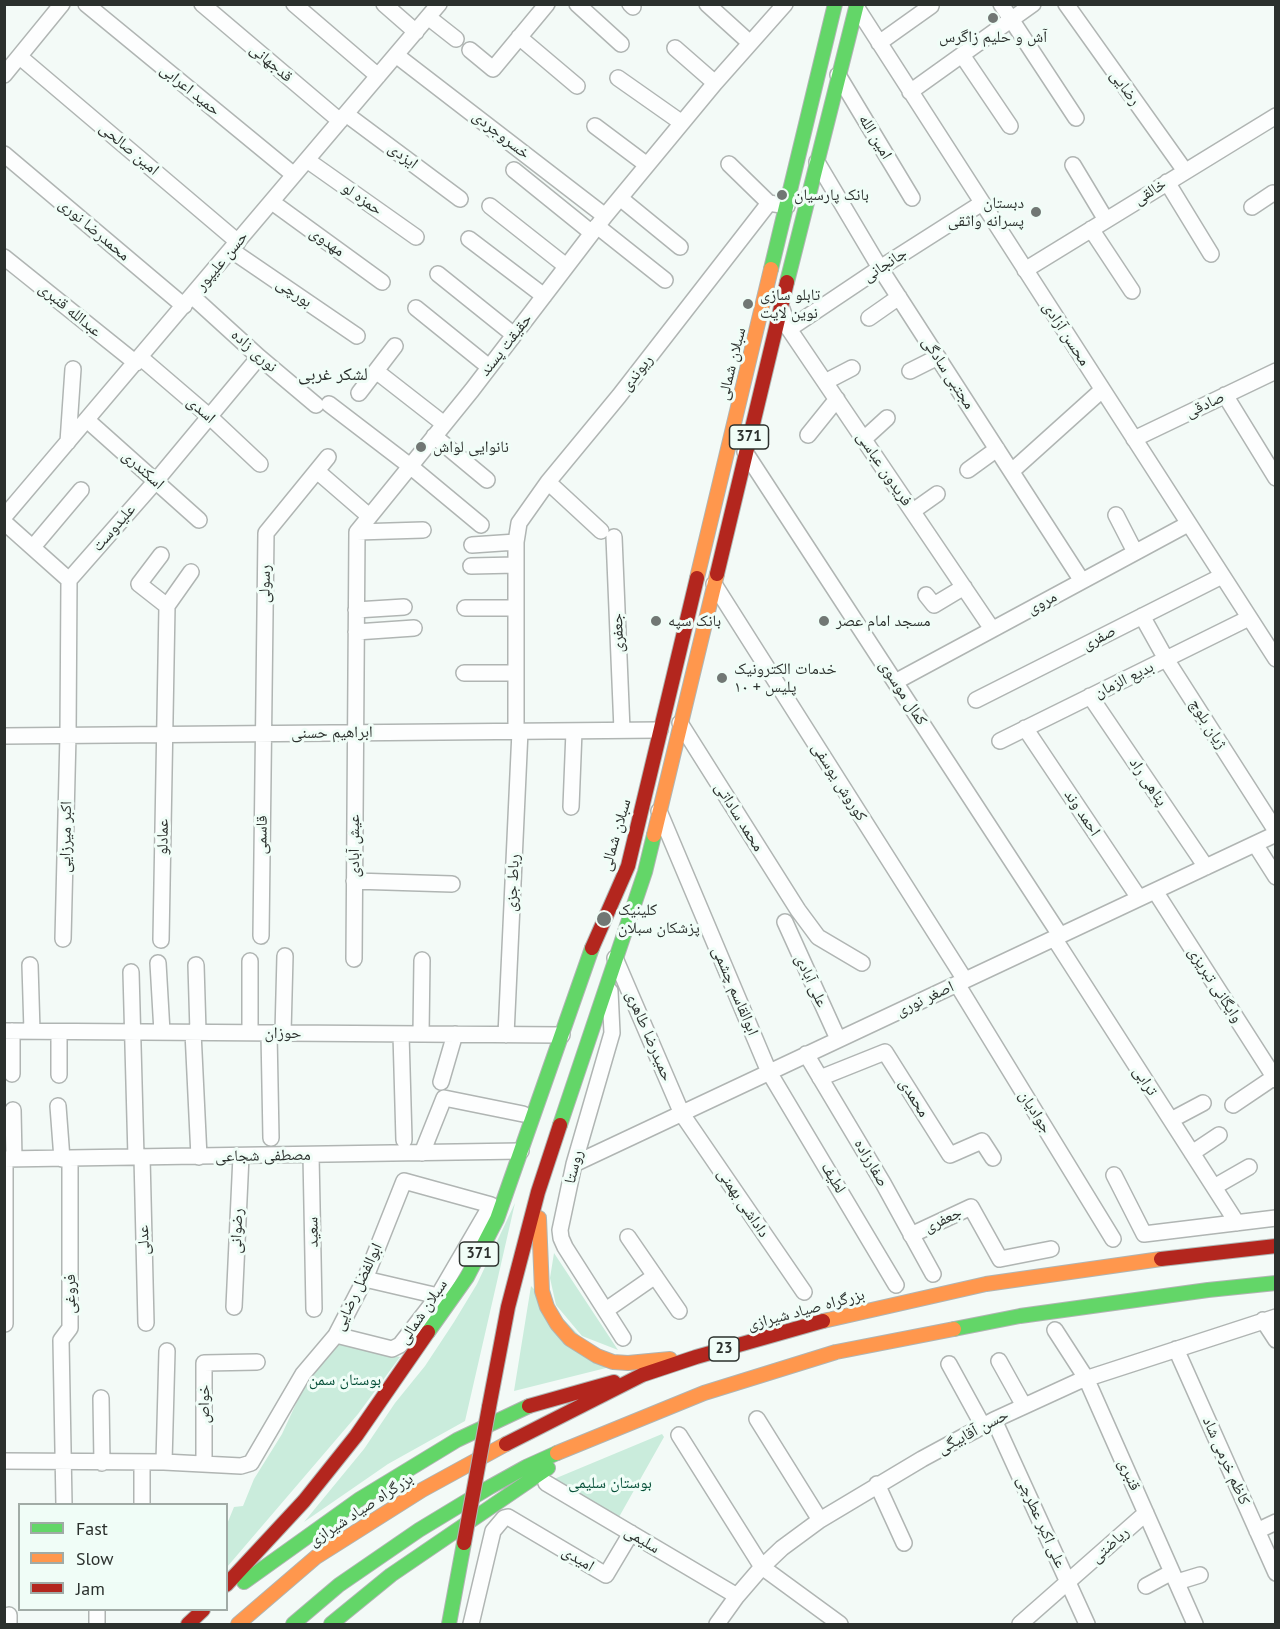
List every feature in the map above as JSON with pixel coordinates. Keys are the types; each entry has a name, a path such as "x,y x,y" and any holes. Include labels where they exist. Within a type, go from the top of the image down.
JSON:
{"main road":[{"name":"سبلان شمالی","path":"228,1583 304,1501 356,1436 466,1278 497,1219 586,962 628,866 835,4"},
{"name":"سبلان شمالی","path":"615,958 645,872 854,6"},
{"path":"660,730 679,730"},
{"name":"371","path":"449,1624 508,1307 538,1192 615,958"},
{"path":"538,1192 542,1291 547,1307 557,1324 570,1339 597,1356 613,1362 628,1363 696,1357"},
{"name":"بزرگراه صیاد شیرازی","path":"238,1624 316,1557 422,1490 458,1469 642,1375 696,1357 831,1319 957,1290 1203,1253 1275,1246"},
{"name":"23","path":"293,1624 339,1585 419,1530 526,1467 704,1393 836,1352 1020,1316 1275,1283"},
{"path":"228,1592 248,1580 360,1499 457,1440 532,1405 642,1375"},
{"path":"331,1624 407,1564 534,1476 606,1432"},
{"path":"188,1624 202,1611"}],"street":[{"path":"4,75 62,4"},
{"name":"حمید اعرابی","path":"86,4 294,175"},
{"name":"قدجهانی","path":"202,4 343,118"},
{"path":"294,4 378,76"},
{"path":"384,4 416,32"},
{"name":"حسن علیپور","path":"4,517 439,4"},
{"path":"471,50 493,69 547,4"},
{"path":"577,4 621,45"},
{"path":"707,4 750,43"},
{"name":"حقیقت پسند","path":"357,532 489,367 598,225 715,83 785,4"},
{"path":"1001,4 1076,118"},
{"path":"910,92 1033,4"},
{"name":"رضایی","path":"1066,4 1185,171"},
{"name":"محسن آزادی","path":"854,6 1275,659"},
{"path":"879,43 931,6"},
{"path":"428,17 456,39"},
{"path":"519,37 577,86"},
{"path":"675,48 715,83"},
{"name":"خسروجردی","path":"396,55 598,225"},
{"path":"962,55 1010,126"},
{"name":"امین صالحی","path":"20,57 234,246"},
{"name":"امین الله","path":"838,75 912,198"},
{"path":"618,78 682,123"},
{"name":"خالقی","path":"1025,270 1275,116"},
{"name":"ایزدی","path":"343,118 460,199"},
{"path":"595,126 648,165"},
{"name":"محمدرضا نوری","path":"4,154 188,301"},
{"name":"حمزه لو","path":"307,160 416,237"},
{"name":"مجتبی سادگی","path":"817,162 880,268 1082,581"},
{"path":"729,164 769,203 787,206"},
{"path":"1073,165 1106,220"},
{"path":"514,170 598,225 665,280"},
{"path":"1167,182 1211,254"},
{"path":"1252,207 1273,193"},
{"path":"620,198 680,246"},
{"name":"مهدوی","path":"272,202 381,282"},
{"name":"ریوندی","path":"518,731 515,673 516,542 519,523 548,482 619,396 769,203"},
{"name":"جانجانی","path":"789,329 982,203"},
{"path":"490,206 566,266"},
{"path":"1091,229 1132,291"},
{"path":"470,239 543,296"},
{"name":"بورچی","path":"234,246 357,336"},
{"name":"عبدالله قنبری","path":"4,257 138,360"},
{"path":"438,274 514,335"},
{"path":"869,318 899,297"},
{"name":"نوری زاده","path":"188,301 322,405 410,466 481,525"},
{"name":"فریدون عباسی","path":"781,306 789,329 992,629"},
{"path":"416,308 489,367"},
{"path":"359,393 395,346"},
{"name":"علیدوست","path":"69,580 155,482 259,357"},
{"path":"910,371 938,357"},
{"name":"اسدی","path":"138,360 210,417 260,464"},
{"path":"825,382 852,368"},
{"path":"68,442 73,369"},
{"path":"376,371 439,430 487,480"},
{"name":"صادقی","path":"1134,439 1275,371"},
{"path":"1012,471 1102,390"},
{"path":"1225,395 1275,478"},
{"path":"807,435 837,399"},
{"path":"864,439 887,418"},
{"name":"اسکندری","path":"87,420 199,520"},
{"path":"968,470 997,449"},
{"name":"کمال موسوی","path":"746,452 1057,937"},
{"name":"رسولی","path":"263,734 266,533 328,457"},
{"path":"317,471 369,516"},
{"name":"جعفری","path":"548,482 608,534 622,730"},
{"path":"33,547 81,490"},
{"path":"913,512 937,494"},
{"path":"1116,515 1136,552"},
{"path":"4,522 69,580 68,735"},
{"name":"مروی","path":"895,682 1188,524"},
{"path":"354,733 357,532 423,530"},
{"path":"472,545 516,542"},
{"path":"161,555 139,584 167,606 191,572"},
{"path":"471,567 516,565"},
{"name":"صفری","path":"976,700 1222,576"},
{"name":"کوروش یوسفی","path":"714,584 961,982"},
{"path":"926,595 934,605 964,587"},
{"name":"عمادلو","path":"161,940 167,606"},
{"path":"356,610 404,607"},
{"path":"465,608 516,608"},
{"name":"ژیان بلوچ","path":"1143,616 1166,659 1275,833"},
{"name":"بدیع الزمان","path":"999,741 1249,618"},
{"path":"356,632 414,628"},
{"path":"464,674 515,673"},
{"name":"پناهی راد","path":"1090,696 1206,867"},
{"name":"احمد وند","path":"1025,728 1139,898"},
{"path":"571,807 574,730"},
{"name":"ابراهیم حسنی","path":"4,736 660,730"},
{"name":"محمد ساداتی","path":"679,730 798,910 824,942 861,963"},
{"name":"رباط جزی","path":"506,1035 518,731"},
{"name":"عیش آبادی","path":"354,733 354,959"},
{"name":"قاسمی","path":"261,936 263,734"},
{"name":"اکبر میرزایی","path":"63,939 68,735"},
{"name":"ابوالقاسم چشمی","path":"659,810 769,1072"},
{"name":"اصغر نوری","path":"574,1164 1275,833"},
{"path":"1255,844 1275,877"},
{"path":"354,881 452,884"},
{"name":"وایگانی تبریزی","path":"1155,891 1275,1077"},
{"name":"علی آبادی","path":"784,922 838,1039"},
{"name":"ترابی","path":"1057,937 1237,1223"},
{"path":"271,1138 276,1033 285,956"},
{"name":"حمیدرضا طاهری","path":"615,958 682,1114"},
{"path":"422,960 422,1034"},
{"path":"250,961 250,1033"},
{"path":"158,963 162,1032"},
{"path":"30,965 32,1031"},
{"path":"196,965 199,1156"},
{"path":"130,972 139,1157"},
{"name":"روستا","path":"609,981 612,1033 574,1164 560,1230 561,1238 623,1338"},
{"name":"جوادیان","path":"961,982 1113,1239"},
{"path":"8,1031 12,1074"},
{"name":"حوزان","path":"8,1031 562,1035"},
{"path":"59,1032 59,1075"},
{"path":"401,1034 404,1140"},
{"path":"441,1082 455,1034"},
{"name":"محمدی","path":"820,1077 885,1052 950,1155 982,1141 993,1158"},
{"name":"صفارزاده","path":"806,1054 883,1183 933,1274"},
{"name":"لطیف","path":"769,1072 896,1285"},
{"path":"1233,1105 1275,1077"},
{"path":"422,1153 442,1101 447,1097 523,1114"},
{"path":"1171,1120 1203,1102"},
{"name":"فروغی","path":"58,1106 66,1159 70,1328 61,1340 64,1503"},
{"path":"4,1324 8,1159 13,1110"},
{"name":"داداشی بهمنی","path":"682,1114 804,1292"},
{"path":"1192,1153 1219,1135"},
{"name":"مصطفی شجاعی","path":"8,1159 521,1152"},
{"name":"سعید","path":"311,1155 314,1309"},
{"name":"رضوانی","path":"234,1307 241,1156"},
{"name":"عدلی","path":"139,1157 147,1323"},
{"path":"1214,1187 1249,1167"},
{"path":"1114,1175 1144,1234 1275,1218"},
{"name":"ابوالفضل رضایی","path":"4,1461 164,1462 241,1466 251,1463 303,1374 336,1335 365,1279 404,1180 491,1205 438,1296 400,1345 392,1349 336,1335"},
{"name":"جعفری","path":"911,1235 971,1207 1000,1259 1051,1249"},
{"path":"628,1237 679,1311"},
{"path":"606,1310 655,1276"},
{"path":"365,1279 438,1296"},
{"path":"1269,1318 1275,1340"},
{"name":"حسن آقابیگی","path":"717,1624 737,1596 782,1548 820,1520 877,1484 988,1423 1086,1378 1269,1318"},
{"name":"قنبری","path":"1055,1330 1086,1378 1196,1624"},
{"name":"کاظم خرمی شاد","path":"1176,1349 1274,1565"},
{"path":"164,1462 167,1351"},
{"path":"999,1361 1024,1406"},
{"name":"خواص","path":"204,1463 204,1363 257,1362"},
{"path":"949,1364 988,1423"},
{"path":"101,1398 102,1462"},
{"path":"757,1419 820,1520"},
{"name":"علی اکبر عطرچی","path":"988,1423 1087,1624"},
{"path":"679,1435 762,1567 840,1624"},
{"path":"142,1462 142,1503"},
{"name":"سلیمی","path":"546,1483 737,1596"},
{"path":"877,1484 904,1543"},
{"name":"ریاضتی","path":"1020,1624 1146,1513"},
{"name":"امیدی","path":"471,1624 493,1531 501,1520 508,1517 606,1575 631,1533"},
{"path":"1257,1531 1275,1521"},
{"path":"1146,1586 1174,1577 1200,1575"}],"green space":[{"path":"515,1203 465,1421 388,1464 304,1522 364,1449 395,1403 425,1366 477,1284"},
{"path":"554,1253 618,1350 582,1336 556,1305 550,1278"},
{"path":"531,1286 610,1367 514,1391"},
{"name":"بوستان سمن","path":"337,1341 400,1357 358,1414 228,1566 228,1522 234,1507 243,1506 254,1479 282,1434 306,1382"},
{"name":"بوستان سلیمی","path":"662,1434 664,1437 619,1517 554,1479"}],"traffic: fast":[{"path":"771,269 835,4"},
{"path":"787,282 857,4"},
{"path":"560,1125 645,872 654,835"},
{"path":"428,1332 467,1277 497,1219 592,948"},
{"path":"954,1329 1020,1316 1276,1283"},
{"path":"244,1582 360,1499 457,1440 529,1406"},
{"path":"293,1624 339,1585 419,1530 490,1487 557,1453"},
{"path":"331,1624 391,1575 548,1468"},
{"path":"449,1624 464,1543"}],"traffic: slow":[{"path":"697,578 771,269"},
{"path":"654,835 717,574"},
{"path":"539,1218 542,1291 547,1307 557,1324 570,1339 597,1356 613,1362 670,1359"},
{"path":"823,1321 986,1284 1161,1259"},
{"path":"557,1453 704,1393 836,1352 954,1329"},
{"path":"238,1624 316,1557 422,1490 506,1444"}],"traffic: jam":[{"path":"717,574 787,282"},
{"path":"592,948 628,866 697,578"},
{"path":"489,1407 508,1307 538,1192 560,1125"},
{"path":"1161,1259 1276,1246"},
{"path":"506,1444 642,1375 696,1357 823,1321"},
{"path":"228,1583 304,1501 356,1436 428,1332"},
{"path":"529,1406 614,1382"},
{"path":"464,1543 489,1407"},
{"path":"188,1624 202,1611"}],"place":[{"name":"آش و حلیم زاگرس","path":"993,18"},
{"name":"بانک پارسیان","path":"782,195"},
{"name":"دبستان پسرانه واثقی","path":"1036,212"},
{"name":"تابلو سازی نوین لایت","path":"748,304"},
{"name":"نانوایی لواش","path":"421,447"},
{"name":"بانک سپه","path":"656,621"},
{"name":"مسجد امام عصر","path":"824,621"},
{"name":"خدمات الکترونیک پلیس + ۱۰","path":"722,678"},
{"name":"کلینیک پزشکان سبلان","path":"604,919"}],"district":[{"name":"لشکر غربی","path":"333,375"}]}
